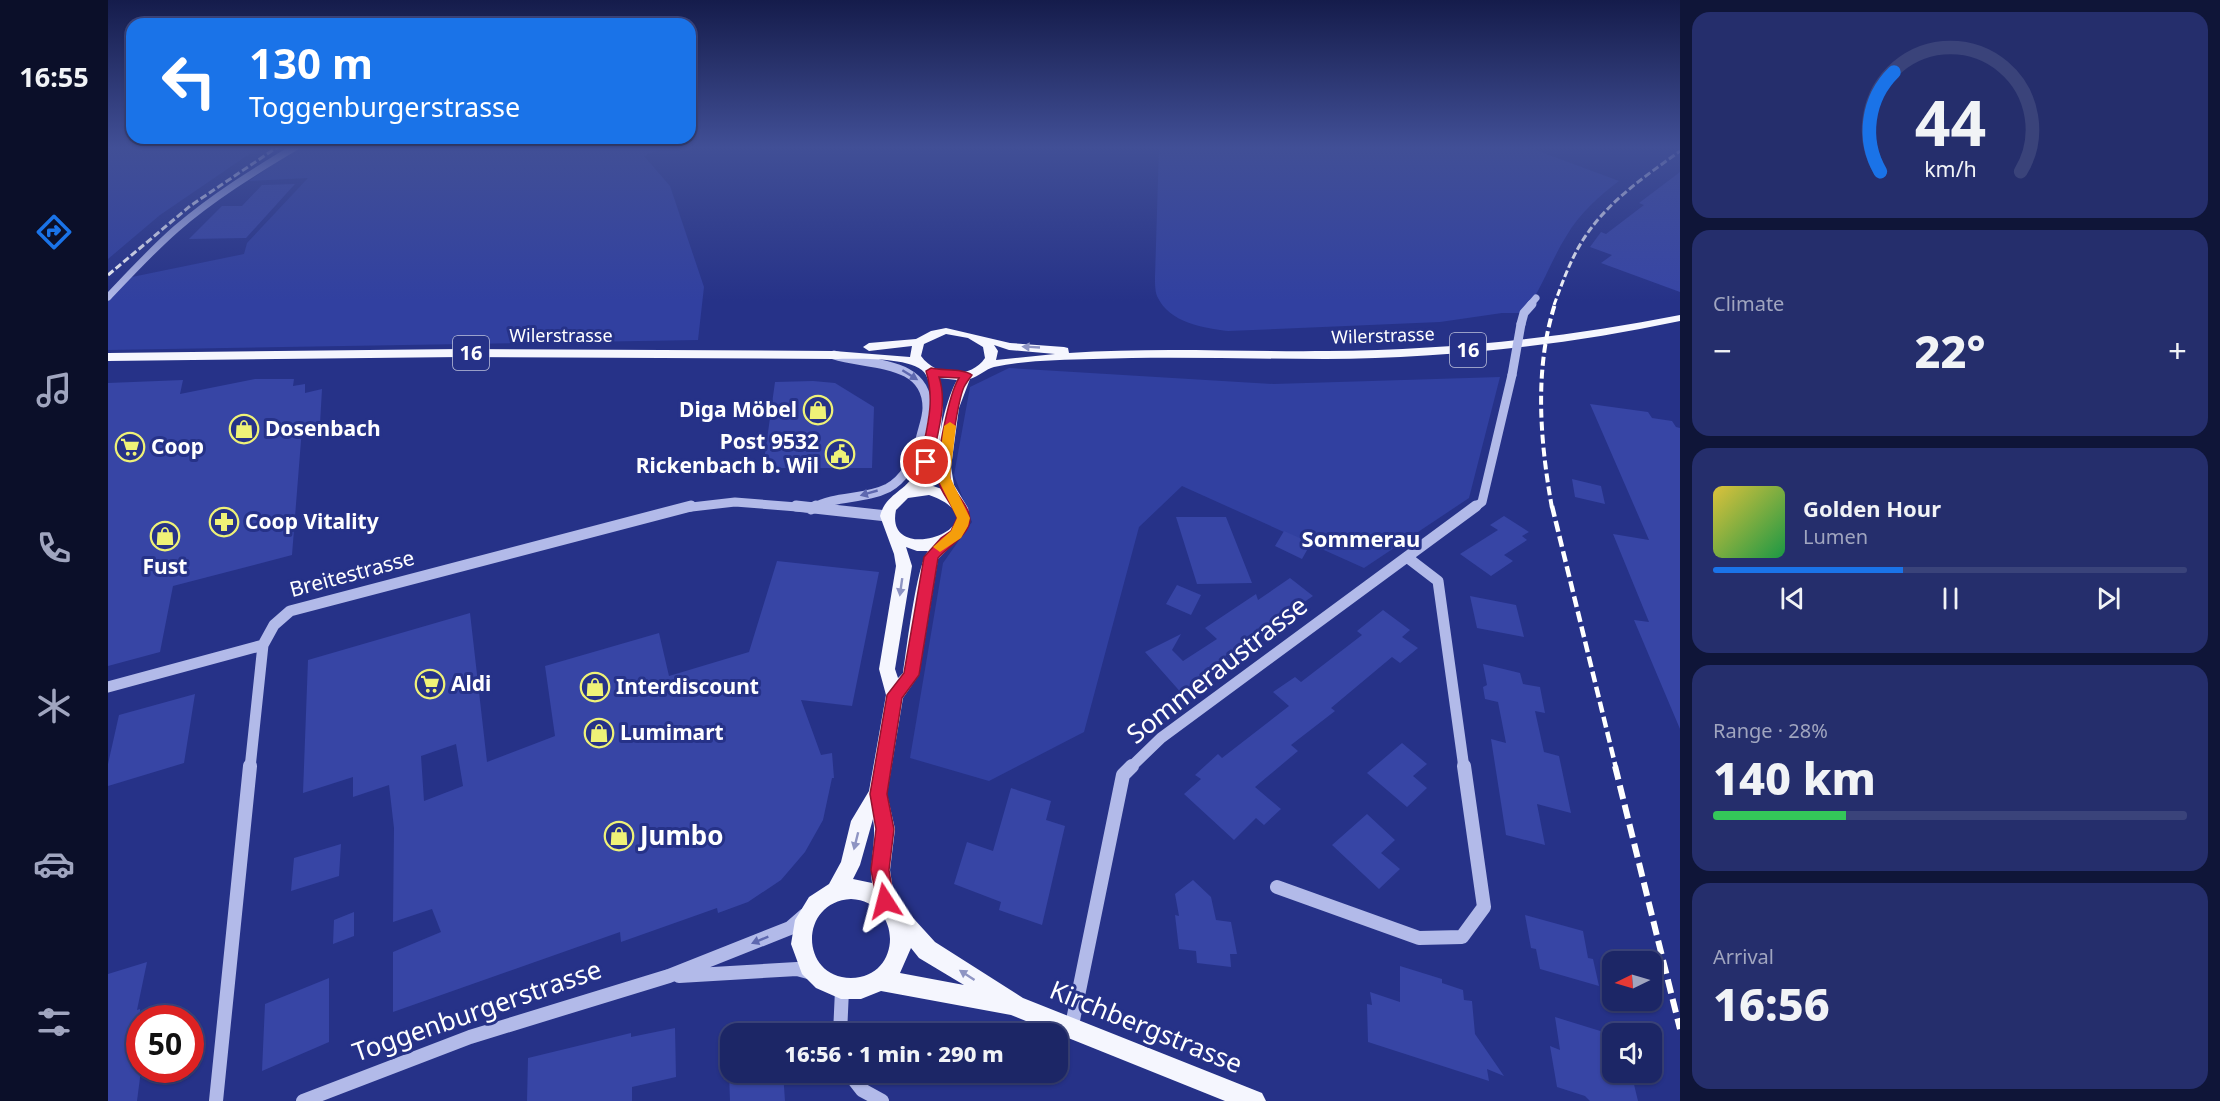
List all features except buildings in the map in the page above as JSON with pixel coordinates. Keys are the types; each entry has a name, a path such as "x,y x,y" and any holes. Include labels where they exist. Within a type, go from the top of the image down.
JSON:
{"main road":[{"name":"Wilerstrasse","path":"987,365 1017,359 1084,355 1325,356 1469,350 1571,340 1680,318"},
{"path":"945,331 968,333 978,337 991,350 991,358 987,365 966,375 942,375 931,371 919,362 915,349 919,342 935,333 945,331"},
{"name":"Wilerstrasse","path":"978,337 1009,346 1050,348 1084,355"},
{"name":"Wilerstrasse","path":"834,355 853,348 900,346 919,342"},
{"name":"Wilerstrasse","path":"108,357 393,353 834,355 885,357 919,362"},
{"path":"878,794 861,821 850,866 837,890 818,902 810,912 804,927 802,944 805,960 814,974 827,984 842,990 861,988 878,981 889,970 900,943 899,928 890,907 880,870 885,829 878,794 895,695 887,669 904,566 902,554 889,524 889,508 923,475 937,407 937,389 931,371"},
{"path":"889,524 900,539 912,544 933,545 956,534 962,526 963,518 957,503 947,489 944,467 958,387 966,375"},
{"path":"905,494 930,490 948,496 957,503"},
{"path":"895,695 911,675 931,557 945,541"},
{"path":"837,890 862,889 874,893 890,907"},
{"name":"Kirchbergstrasse","path":"890,907 927,950 1016,1006 1071,1030 1254,1101"},
{"name":"Kirchbergstrasse","path":"878,981 1016,1006"}],"street":[{"path":"108,297 160,243 218,197"},
{"name":"Sommeraustrasse","path":"1071,1030 1123,775 1161,738 1482,502 1512,375 1521,324 1524,314 1536,298"},
{"name":"Breitestrasse","path":"811,509 827,500 867,495 890,487 908,470 916,455 927,409 923,386 906,371 881,364 852,361 834,355"},
{"name":"Breitestrasse","path":"216,1101 263,645 268,631 278,618 290,611 700,504 734,502 811,509 889,524"},
{"path":"1277,887 1419,938 1462,937 1484,907 1438,581 1408,558"},
{"path":"108,687 263,645"},
{"name":"Toggenburgerstrasse","path":"303,1101 470,1037 669,976 790,928 810,912"},
{"name":"Toggenburgerstrasse","path":"669,976 792,969 814,974"},
{"path":"840,1023 842,990"},
{"path":"859,1096 882,1101"}],"shaded area":[{"path":"108,197 186,197 160,215 108,259"},
{"path":"290,197 674,197 704,287 698,340 108,350 108,297 127,278 244,254 247,243"},
{"path":"1157,197 1599,197 1572,227 1524,313 1502,313 1440,322 1228,331 1198,326 1178,318 1163,305 1157,296 1155,277"},
{"path":"1009,368 1274,384 1500,377 1469,498 1364,568 1182,486 1139,527 1084,732 989,781 910,758 943,563 972,522 954,475 970,387"}],"railway":[{"path":"108,275 203,197"},
{"path":"1554,305 1568,268 1587,234 1621,197"},
{"path":"1552,508 1544,457 1541,405 1544,354 1555,304"},
{"path":"1552,506 1616,768"},
{"path":"1615,766 1680,1029"}],"slow traffic":[{"path":"940,547 956,534 962,526 963,518 960,508 947,489 944,477 950,426"}],"place":[{"name":"Diga Möbel","path":"818,410"},
{"name":"Dosenbach","path":"244,429"},
{"name":"Coop","path":"130,447"},
{"name":"Post 9532 Rickenbach b. Wil","path":"840,454"},
{"name":"Coop Vitality","path":"224,522"},
{"name":"Fust","path":"165,536"},
{"name":"Aldi","path":"430,684"},
{"name":"Interdiscount","path":"595,687"},
{"name":"Lumimart","path":"599,733"},
{"name":"Jumbo","path":"619,836"}],"district":[{"name":"Sommerau","path":"1361,539"}],"route":[{"path":"885,901 880,870 885,829 878,794 895,695 911,675 931,557 962,526 963,518 960,508 947,489 944,467 958,387 966,375 942,375 931,371 937,389 937,407 926,462"}]}
